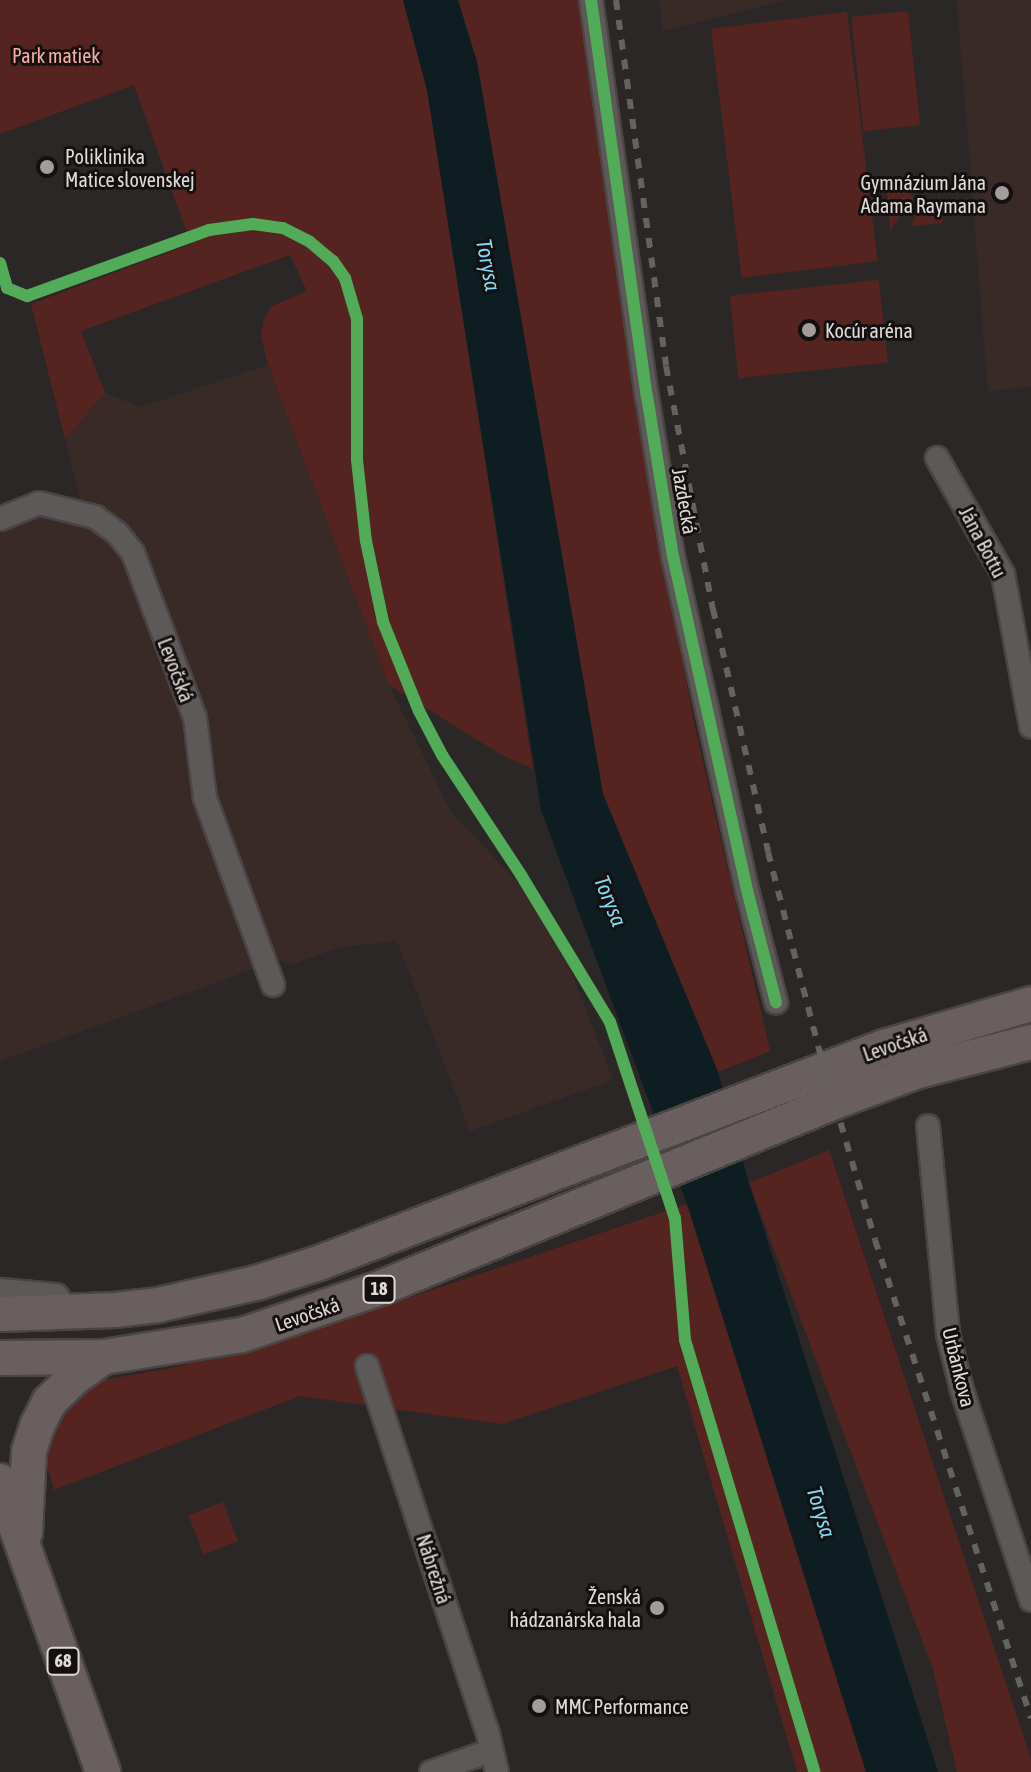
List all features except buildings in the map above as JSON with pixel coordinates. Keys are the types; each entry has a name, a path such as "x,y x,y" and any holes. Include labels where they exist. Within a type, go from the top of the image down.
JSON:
{"main road":[{"name":"Levočská","path":"256,1283 319,1263 884,1047 1031,1004"},
{"name":"Levočská","path":"0,1358 104,1357 242,1335 310,1315 641,1179 918,1071 1031,1042"},
{"name":"18","path":"0,1314 38,1315 143,1307 256,1283"},
{"name":"68","path":"24,1550 29,1451 37,1426 49,1402 75,1377 104,1357"},
{"name":"68","path":"0,1481 103,1772"},
{"path":"0,1498 24,1550"}],"street":[{"name":"Jazdecká","path":"591,0 637,334 673,556 748,894 776,1002"},
{"name":"Jána Bottu","path":"937,458 1003,574 1031,726"},
{"name":"Levočská","path":"0,519 39,503 95,517 117,533 133,553 195,718 205,798 273,985"},
{"name":"Urbánkova","path":"928,1126 948,1334 962,1390 1031,1600"},
{"path":"0,1294 51,1299 256,1283"},
{"name":"Nábrežná","path":"367,1366 487,1730 494,1762"},
{"path":"431,1772 494,1762"}],"shaded area":[{"path":"659,0 786,0 663,31"},
{"name":"Gymnázium Jána Adama Raymana","path":"957,0 1031,0 1031,386 988,392"},
{"path":"268,365 389,685 451,812 550,916 613,1080 470,1131 397,941 341,947 293,964 278,960 0,1061 0,522 33,509 86,525 65,439 105,393 141,407"}],"green space":[{"name":"Park matiek","path":"0,0 403,0 427,90 533,769 500,754 389,685 268,365 261,336 264,319 272,306 307,291 290,255 81,331 105,393 65,439 31,304 191,244 134,85 0,134"},
{"path":"458,0 586,0 644,449 695,728 770,1051 718,1072 603,794 477,62"},
{"path":"908,11 920,125 863,131 851,17"},
{"path":"847,12 878,261 742,278 711,29"},
{"path":"889,176 914,196 890,230 886,180"},
{"path":"923,205 933,214 943,216 943,223 910,226"},
{"name":"Kocúr aréna","path":"879,280 888,363 738,378 730,296"},
{"path":"829,1150 1031,1759 1031,1772 957,1772 933,1669 749,1183"},
{"path":"687,1204 866,1772 797,1772 677,1366 502,1424 300,1396 54,1490 46,1461 48,1428 80,1384 172,1368 250,1347 367,1312"},
{"path":"223,1502 238,1541 204,1554 188,1515"}],"water":[{"name":"Torysa","path":"403,0 458,0 477,62 603,794 718,1072 749,1183 938,1772 866,1772 687,1204 541,810 427,90"}],"railway":[{"path":"616,0 666,366 713,609 768,852 818,1046 875,1240 1031,1718"}],"cycle path":[{"path":"591,0 673,556 748,894 776,1002"},
{"path":"0,263 7,288 27,296 209,230 253,224 283,228 310,242 333,261 345,278 357,319 357,460 366,541 383,622 419,711 442,755 521,875 610,1022 675,1218 685,1340 815,1772"}],"place":[{"name":"Poliklinika Matice slovenskej","path":"47,167"},
{"name":"Gymnázium Jána Adama Raymana","path":"1002,193"},
{"name":"Kocúr aréna","path":"809,330"},
{"name":"Ženská hádzanárska hala","path":"657,1608"},
{"name":"MMC Performance","path":"539,1706"}]}
